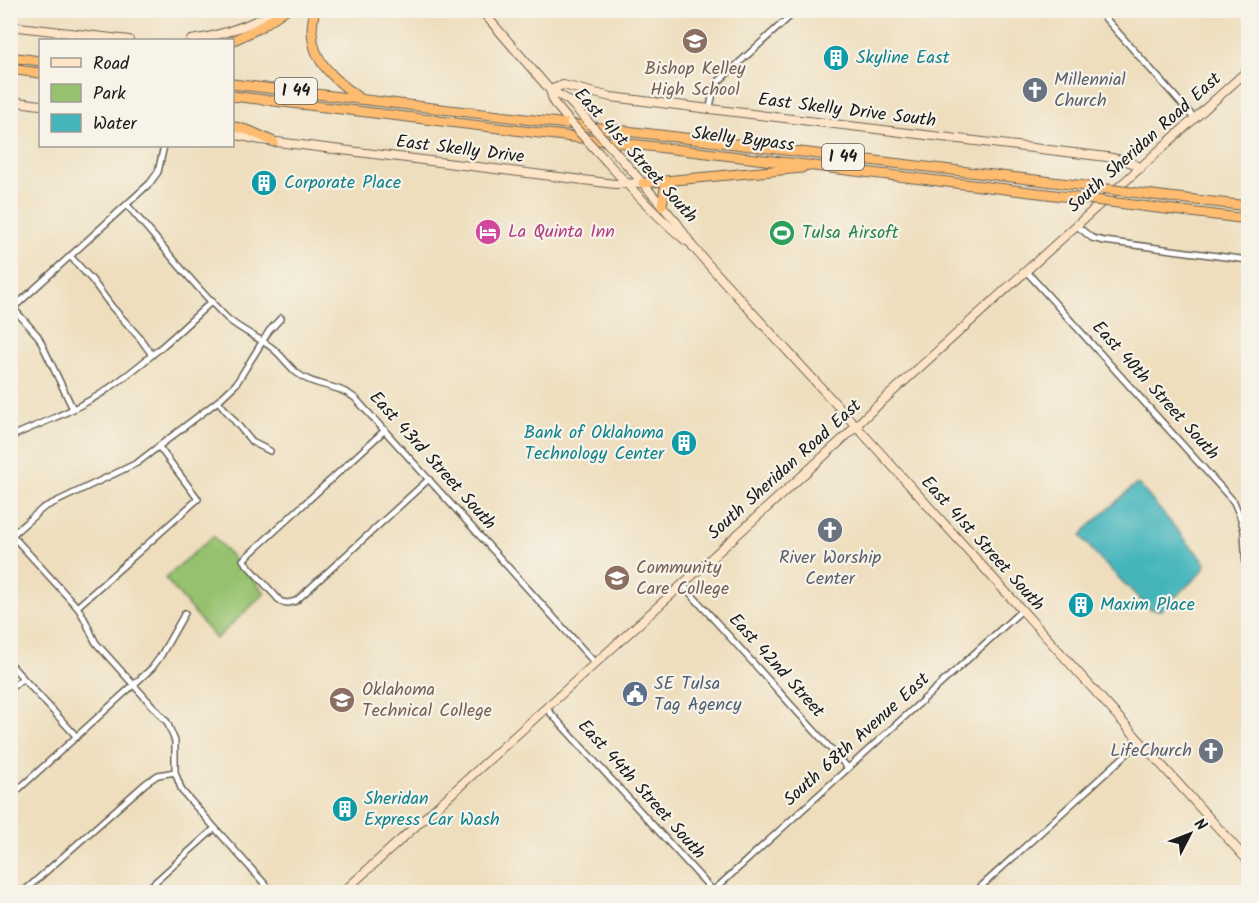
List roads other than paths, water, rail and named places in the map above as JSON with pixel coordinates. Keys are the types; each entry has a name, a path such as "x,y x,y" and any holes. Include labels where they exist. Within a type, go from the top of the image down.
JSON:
{"highway":[{"path":"234,40 259,28 285,10"},
{"path":"315,10 312,32 318,58 329,73 360,99"},
{"path":"10,57 39,61"},
{"path":"10,69 39,72"},
{"name":"Skelly Bypass","path":"234,84 1248,206"},
{"name":"Skelly Bypass","path":"234,96 1248,219"},
{"path":"234,127 274,142"},
{"path":"643,183 820,166"},
{"path":"662,205 665,188 671,181"},
{"path":"1169,197 1248,201"}],"main road":[{"path":"196,39 224,34 278,10"},
{"name":"East 41st Street South","path":"481,11 550,90 573,105 662,205 693,247"},
{"path":"10,26 120,39"},
{"name":"South Sheridan Road East","path":"343,892 1248,70"},
{"name":"East Skelly Drive South","path":"550,90 563,85 611,97 1123,159 1141,168"},
{"name":"East 41st Street South","path":"550,90 554,103 625,183 670,228 693,247 1248,861"},
{"path":"10,101 39,105"},
{"path":"234,134 274,142"},
{"name":"East Skelly Drive","path":"274,142 615,184 643,183"}],"street":[{"path":"710,109 711,99 719,81 797,10"},
{"path":"1098,10 1195,118"},
{"path":"73,409 38,336 12,310 155,178 161,165 164,147"},
{"name":"East 43rd Street South","path":"127,205 233,323 277,352 294,371 306,380 350,394 595,663"},
{"path":"1077,226 1092,238 1104,242 1248,260"},
{"path":"70,256 152,355"},
{"name":"East 40th Street South","path":"1026,271 1234,502 1244,531 1248,612"},
{"path":"10,437 73,409 102,393 169,342 212,301"},
{"path":"268,891 184,795 175,772 176,748 172,731 163,716 96,643 85,617 11,534 43,508 137,463 218,401 236,384 268,331 281,318"},
{"path":"218,401 252,442 270,450"},
{"path":"385,430 243,560 281,602 296,601 429,479"},
{"path":"77,607 198,499 159,447"},
{"name":"East 42nd Street","path":"682,584 848,768"},
{"name":"South 68th Avenue East","path":"714,892 1022,610"},
{"path":"10,797 135,685 155,664 185,613"},
{"path":"10,664 77,737"},
{"path":"10,688 23,678"},
{"name":"East 44th Street South","path":"546,708 714,892"},
{"path":"975,892 1141,741"},
{"path":"23,892 152,778 175,772"},
{"path":"144,892 214,829"}],"water":[{"path":"1135,485 1139,485 1206,564 1201,573 1161,610 1150,609 1096,555 1081,536"}],"place":[{"name":"Bishop Kelley High School","path":"695,41"},
{"name":"Skyline East","path":"836,58"},
{"name":"Millennial Church","path":"1035,90"},
{"name":"Corporate Place","path":"264,183"},
{"name":"La Quinta Inn","path":"488,232"},
{"name":"Tulsa Airsoft","path":"782,233"},
{"name":"Bank of Oklahoma Technology Center","path":"684,443"},
{"name":"River Worship Center","path":"830,530"},
{"name":"Community Care College","path":"617,578"},
{"name":"Maxim Place","path":"1081,605"},
{"name":"SE Tulsa Tag Agency","path":"635,694"},
{"name":"Oklahoma Technical College","path":"342,700"},
{"name":"LifeChurch","path":"1211,751"},
{"name":"Sheridan Express Car Wash","path":"345,809"}]}
